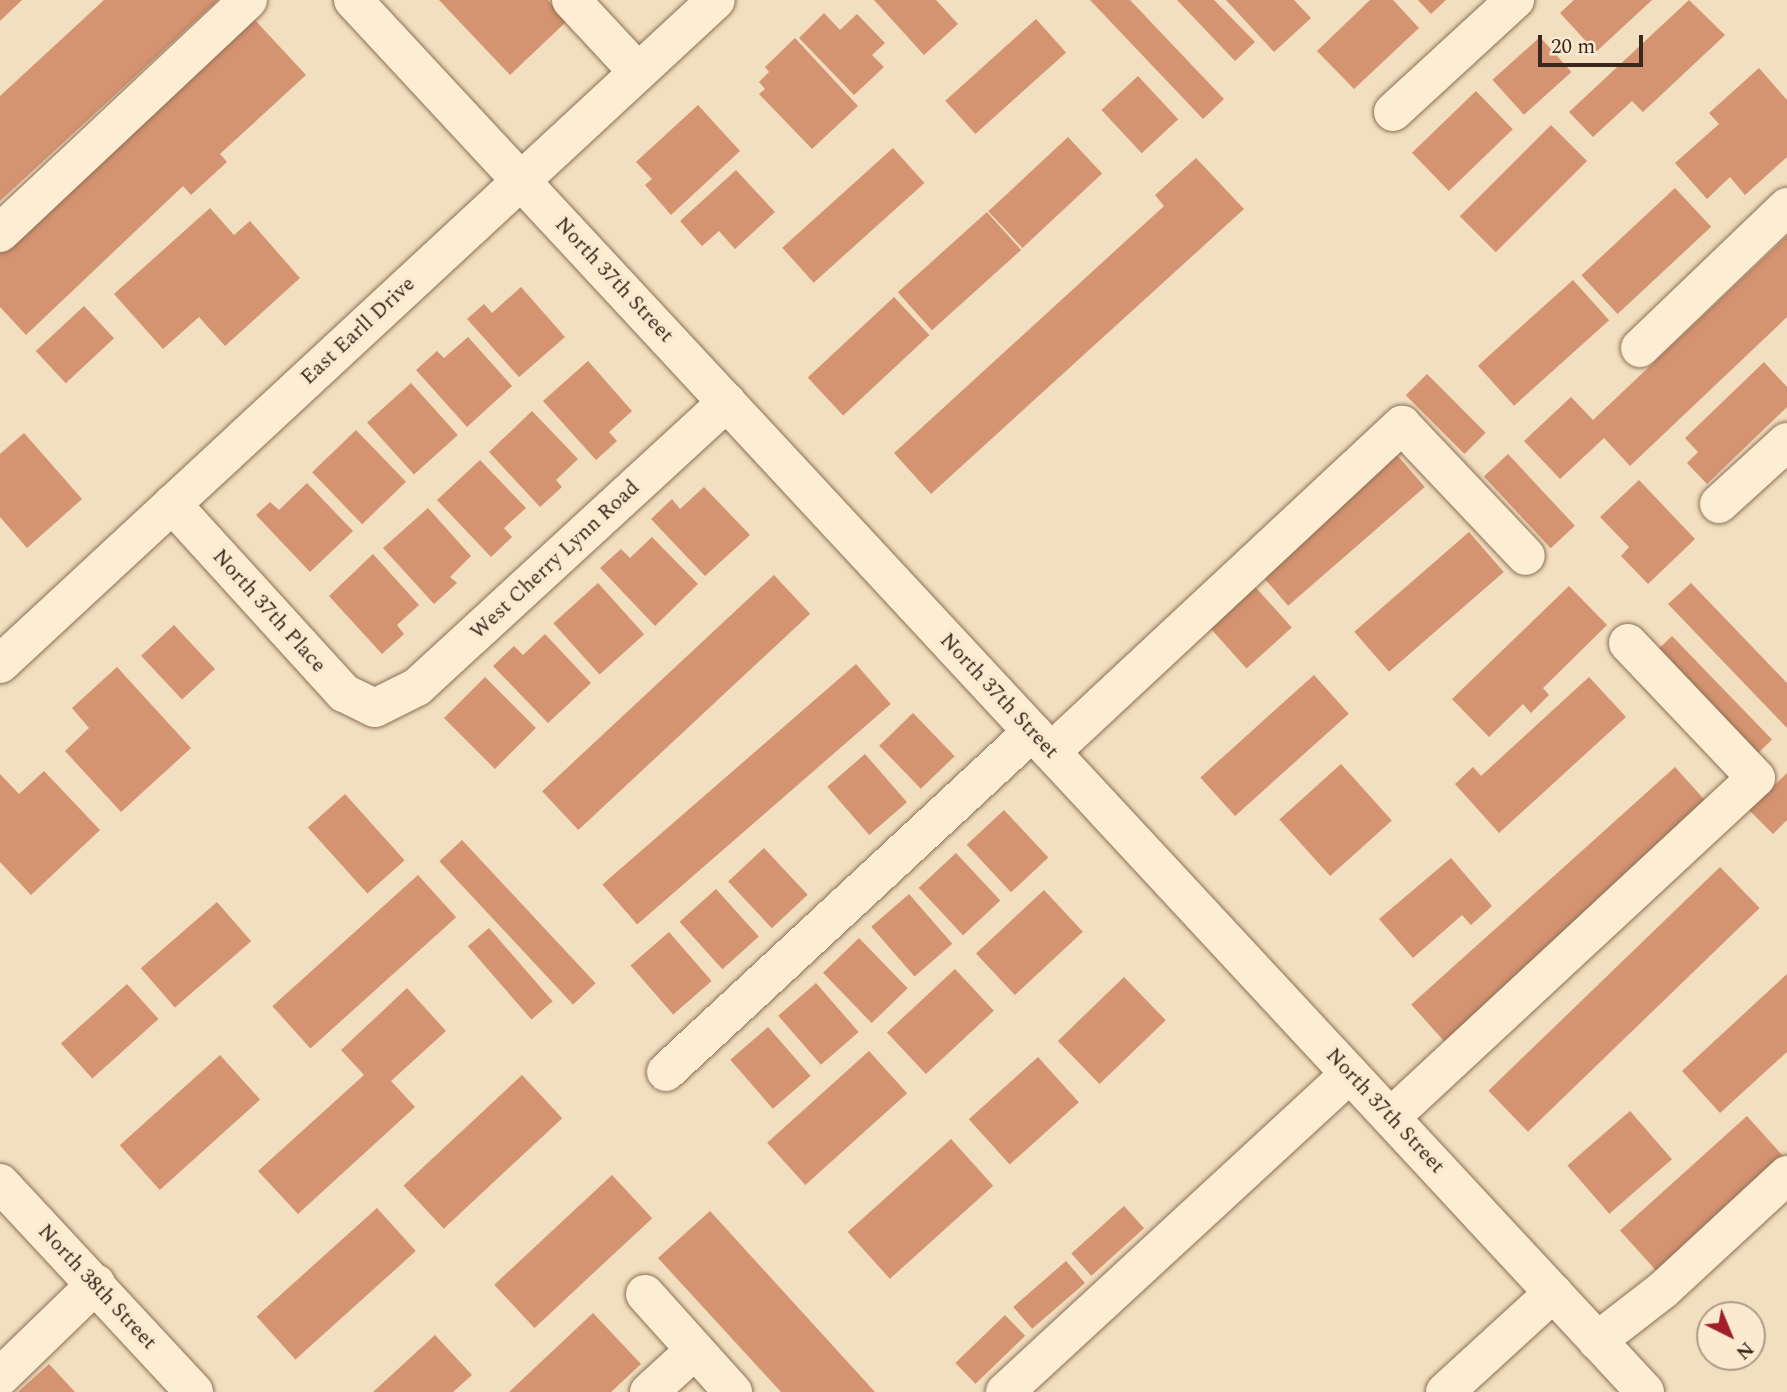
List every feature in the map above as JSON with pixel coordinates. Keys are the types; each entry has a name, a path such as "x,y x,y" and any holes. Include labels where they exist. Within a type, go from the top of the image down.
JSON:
{"street":[{"path":"0,233 248,0"},
{"name":"North 37th Street","path":"353,0 1645,1392"},
{"path":"571,0 638,72"},
{"name":"East Earll Drive","path":"0,664 716,0"},
{"path":"1393,112 1515,0"},
{"path":"1640,348 1787,207"},
{"name":"West Cherry Lynn Road","path":"375,708 417,687 727,402"},
{"path":"666,1072 1402,425 1526,556"},
{"path":"1719,504 1787,442"},
{"name":"North 37th Place","path":"172,504 344,693 375,708"},
{"path":"1391,1117 1756,778 1628,643"},
{"path":"1005,1392 1350,1074"},
{"path":"1597,1341 1664,1289 1787,1175"},
{"name":"North 38th Street","path":"0,1183 194,1392"},
{"path":"0,1377 96,1284"},
{"path":"1445,1392 1553,1293"},
{"path":"645,1294 733,1392"},
{"path":"649,1392 695,1350"}],"building":[{"path":"0,0 22,0 0,21"},
{"path":"104,0 218,0 0,201 0,96"},
{"path":"439,0 548,0 567,21 510,75"},
{"path":"874,0 936,0 958,24 924,55"},
{"path":"1090,0 1130,0 1224,99 1203,119"},
{"path":"1177,0 1214,0 1255,42 1235,61"},
{"path":"1226,0 1294,0 1311,18 1274,52"},
{"path":"1370,0 1393,0 1419,28 1354,89 1317,51"},
{"path":"1418,0 1446,0 1431,14"},
{"path":"1574,0 1652,0 1596,52 1560,13"},
{"path":"1689,0 1725,35 1643,112 1632,101 1593,137 1569,112"},
{"path":"824,13 840,30 857,14 885,43 872,55 884,67 854,95 799,38"},
{"path":"253,18 306,75 220,154 227,162 191,195 183,186 26,335 0,307 0,251"},
{"path":"1036,19 1066,52 975,134 945,101"},
{"path":"1540,37 1571,72 1524,115 1492,80"},
{"path":"795,38 858,106 812,149 759,94 765,89 759,82 769,72 765,67"},
{"path":"1759,68 1787,100 1787,157 1745,195 1730,177 1707,199 1675,163 1719,124 1709,113"},
{"path":"1138,76 1178,119 1142,153 1101,110"},
{"path":"1476,91 1513,129 1449,191 1412,153"},
{"path":"698,105 740,151 671,215 645,185 652,179 636,162"},
{"path":"1551,125 1587,161 1496,252 1460,216"},
{"path":"1068,137 1102,174 1022,248 988,211"},
{"path":"893,148 924,183 814,283 782,248"},
{"path":"1196,158 1244,209 931,494 894,453 1164,206 1155,195"},
{"path":"736,170 775,212 735,249 719,231 702,246 680,221"},
{"path":"1675,188 1711,227 1618,314 1581,275"},
{"path":"210,208 234,235 250,221 300,278 225,346 199,317 163,349 114,294"},
{"path":"987,212 1021,250 932,330 898,292"},
{"path":"1787,236 1787,317 1630,466 1604,438 1560,479 1524,441 1571,397 1593,420"},
{"path":"1573,280 1609,320 1514,406 1478,366"},
{"path":"521,287 565,337 519,377 467,319 484,304 492,313"},
{"path":"894,297 929,335 843,416 808,377"},
{"path":"84,306 114,338 66,383 36,351"},
{"path":"468,337 512,386 467,427 416,370 437,351 444,358"},
{"path":"588,361 632,411 609,432 617,441 596,460 543,401"},
{"path":"1764,362 1787,387 1787,407 1707,484 1687,463 1698,452 1685,438"},
{"path":"1427,374 1486,433 1464,454 1406,395"},
{"path":"411,383 458,435 414,474 367,422"},
{"path":"532,411 578,459 556,480 562,487 540,507 489,452"},
{"path":"356,430 406,482 362,524 312,472"},
{"path":"24,433 82,499 27,548 0,517 0,454"},
{"path":"1390,447 1425,487 1288,606 1253,566"},
{"path":"1508,454 1575,526 1551,548 1484,477"},
{"path":"480,460 526,508 504,528 512,537 491,557 437,500"},
{"path":"1639,480 1695,539 1648,584 1621,556 1629,547 1600,517"},
{"path":"307,483 353,531 310,572 256,515 270,502 279,510"},
{"path":"704,487 750,535 705,576 651,519 672,499 680,509"},
{"path":"428,508 471,556 450,577 457,583 434,604 383,548"},
{"path":"1469,532 1504,572 1389,672 1354,632"},
{"path":"652,537 698,584 655,626 600,568 621,549 630,558"},
{"path":"373,554 419,605 397,625 404,634 382,654 329,596"},
{"path":"774,575 810,614 578,830 542,791"},
{"path":"1249,580 1292,628 1246,668 1204,621"},
{"path":"598,583 644,634 600,674 553,623"},
{"path":"1691,583 1787,683 1787,728 1668,604"},
{"path":"1569,586 1607,625 1543,688 1549,695 1531,713 1523,704 1489,737 1452,699"},
{"path":"174,625 215,669 182,700 141,656"},
{"path":"545,634 591,683 548,723 493,666 514,646 523,655"},
{"path":"1672,636 1772,740 1750,760 1650,657"},
{"path":"856,664 891,704 637,924 602,884"},
{"path":"117,667 191,748 121,812 65,751 89,728 72,708"},
{"path":"1314,675 1349,714 1235,816 1200,777"},
{"path":"485,677 536,728 495,769 444,718"},
{"path":"1589,677 1626,717 1499,833 1455,784 1473,767 1481,776"},
{"path":"913,713 955,756 921,789 879,746"},
{"path":"865,754 907,802 869,835 827,787"},
{"path":"1341,764 1392,820 1330,876 1279,820"},
{"path":"1675,767 1710,806 1446,1043 1411,1005"},
{"path":"44,771 100,830 31,895 0,862 0,774 19,794"},
{"path":"1787,773 1787,820 1773,834 1749,810"},
{"path":"345,794 405,860 367,894 308,827"},
{"path":"1004,810 1048,858 1011,892 967,845"},
{"path":"462,840 596,983 573,1004 439,861"},
{"path":"764,848 808,895 772,928 728,881"},
{"path":"956,853 1000,901 963,935 919,888"},
{"path":"1451,858 1492,906 1471,925 1462,915 1413,958 1379,919"},
{"path":"1720,867 1760,908 1528,1132 1488,1091"},
{"path":"418,875 456,917 310,1049 272,1006"},
{"path":"716,889 759,937 722,969 680,922"},
{"path":"1044,890 1083,932 1015,995 976,953"},
{"path":"909,894 952,944 915,977 871,927"},
{"path":"217,902 251,941 175,1008 141,968"},
{"path":"489,928 553,1001 532,1020 468,946"},
{"path":"669,932 712,981 673,1015 631,965"},
{"path":"859,938 908,988 872,1023 823,973"},
{"path":"955,969 994,1011 926,1074 887,1032"},
{"path":"1787,974 1787,1052 1720,1113 1682,1071"},
{"path":"1124,977 1166,1020 1100,1084 1058,1041"},
{"path":"816,983 859,1032 821,1065 778,1016"},
{"path":"127,984 158,1019 92,1078 61,1044"},
{"path":"407,988 446,1031 391,1081 415,1107 298,1214 258,1171 364,1075 341,1050"},
{"path":"768,1027 811,1076 773,1109 730,1060"},
{"path":"869,1051 907,1093 805,1185 767,1143"},
{"path":"220,1055 260,1100 160,1190 120,1145"},
{"path":"1038,1057 1079,1102 1010,1165 969,1119"},
{"path":"522,1075 562,1118 444,1229 404,1185"},
{"path":"1630,1111 1672,1159 1609,1214 1567,1165"},
{"path":"1747,1116 1783,1156 1656,1271 1620,1230"},
{"path":"951,1139 993,1186 890,1279 848,1232"},
{"path":"612,1175 652,1218 534,1328 494,1285"},
{"path":"1124,1206 1144,1228 1091,1276 1071,1254"},
{"path":"377,1208 416,1251 295,1360 257,1316"},
{"path":"710,1211 875,1392 781,1392 658,1258"},
{"path":"1066,1261 1085,1283 1032,1329 1013,1307"},
{"path":"593,1313 641,1364 611,1392 509,1392"},
{"path":"1005,1315 1025,1336 976,1384 955,1363"},
{"path":"435,1335 472,1375 453,1392 373,1392"},
{"path":"49,1364 75,1392 18,1392"}]}
